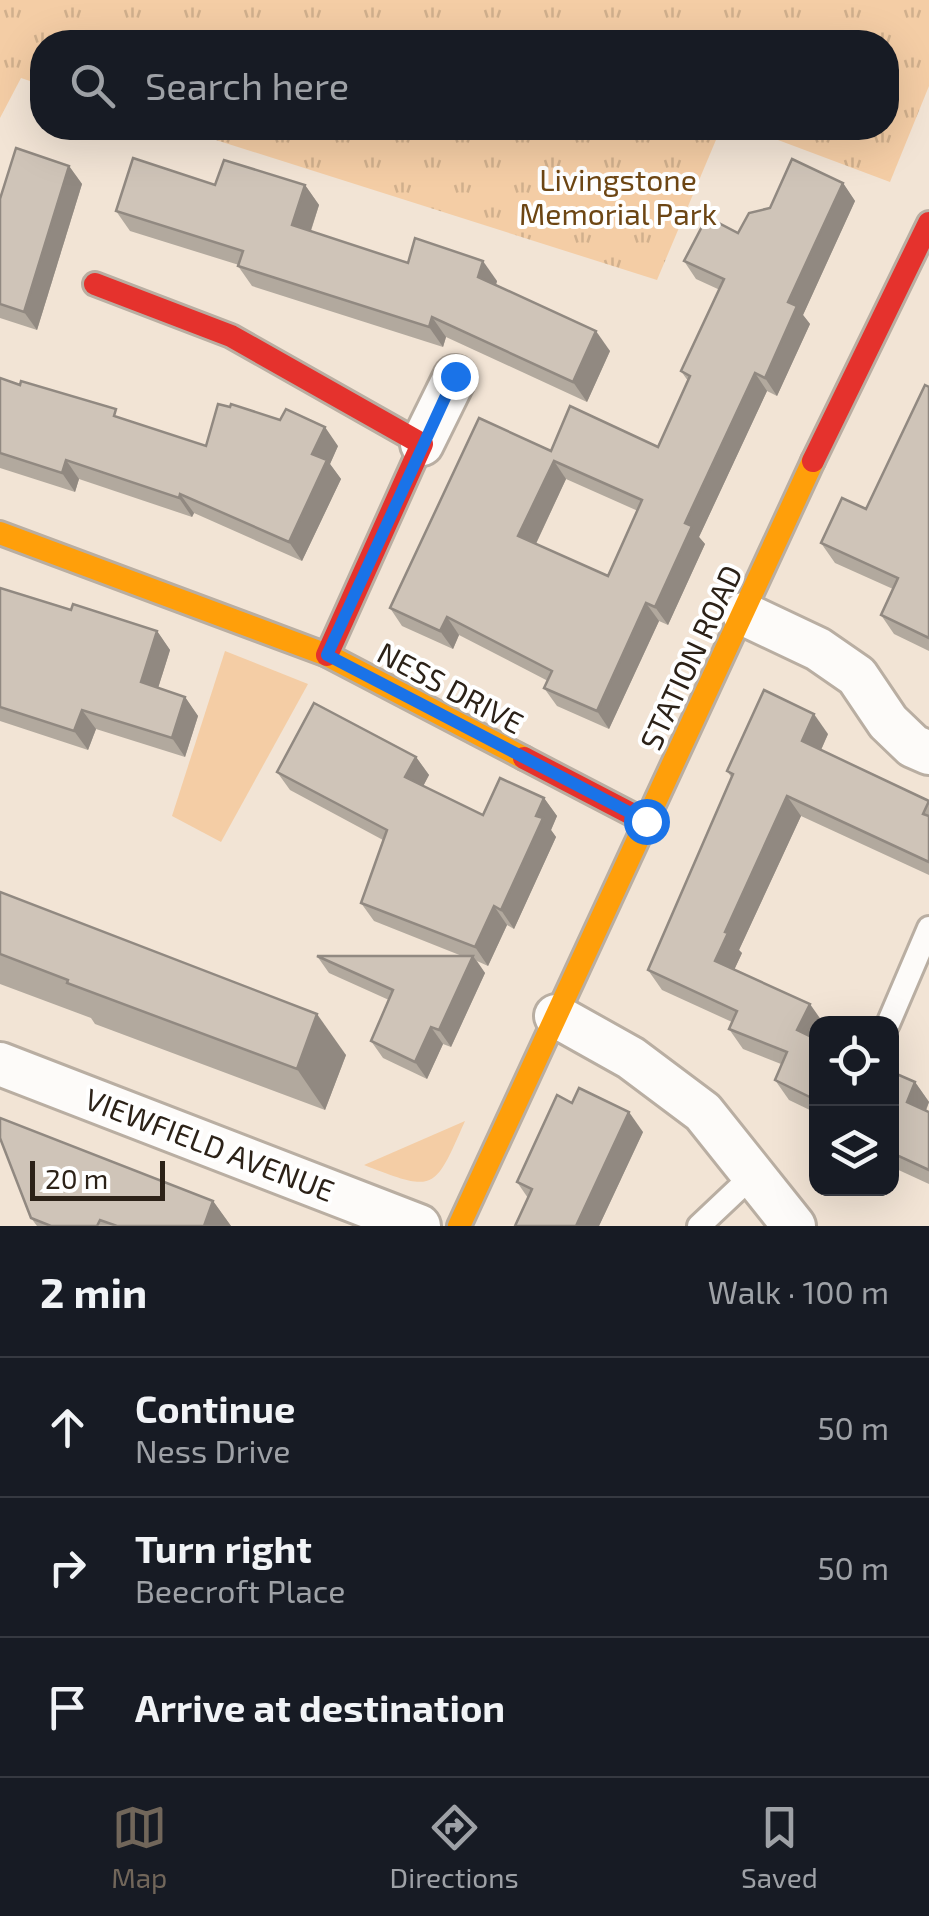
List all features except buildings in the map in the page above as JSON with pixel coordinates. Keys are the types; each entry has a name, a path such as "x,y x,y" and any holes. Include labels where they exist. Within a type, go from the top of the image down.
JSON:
{"street":[{"name":"STATION ROAD","path":"458,1226 929,224"},
{"path":"95,284 232,336 422,444"},
{"path":"327,655 455,376"},
{"name":"NESS DRIVE","path":"0,533 327,655 646,821"},
{"path":"744,614 818,649 858,676 888,722 913,746 929,753"},
{"path":"556,1016 631,1058 703,1112 794,1226"},
{"name":"VIEWFIELD AVENUE","path":"0,1064 419,1226"}],"lane":[{"path":"891,1016 929,928"},
{"path":"698,1226 753,1175"}],"green space":[{"name":"Livingstone Memorial Park","path":"0,0 929,0 929,86 890,182 778,140 899,140 899,30 30,30 30,81 21,78 0,118"},
{"name":"Livingstone Memorial Park","path":"216,140 716,140 657,280"},
{"path":"225,651 308,684 221,842 172,816"},
{"path":"465,1121 446,1161 430,1180 406,1180 364,1165"}],"traffic: slow":[{"path":"459,1226 813,461"},
{"path":"0,533 327,655 524,758"}],"traffic: jam":[{"path":"813,461 929,223"},
{"path":"95,284 231,336 422,444 327,655"},
{"path":"524,758 645,821"}],"route":[{"path":"455,376 327,655 646,821"}]}
